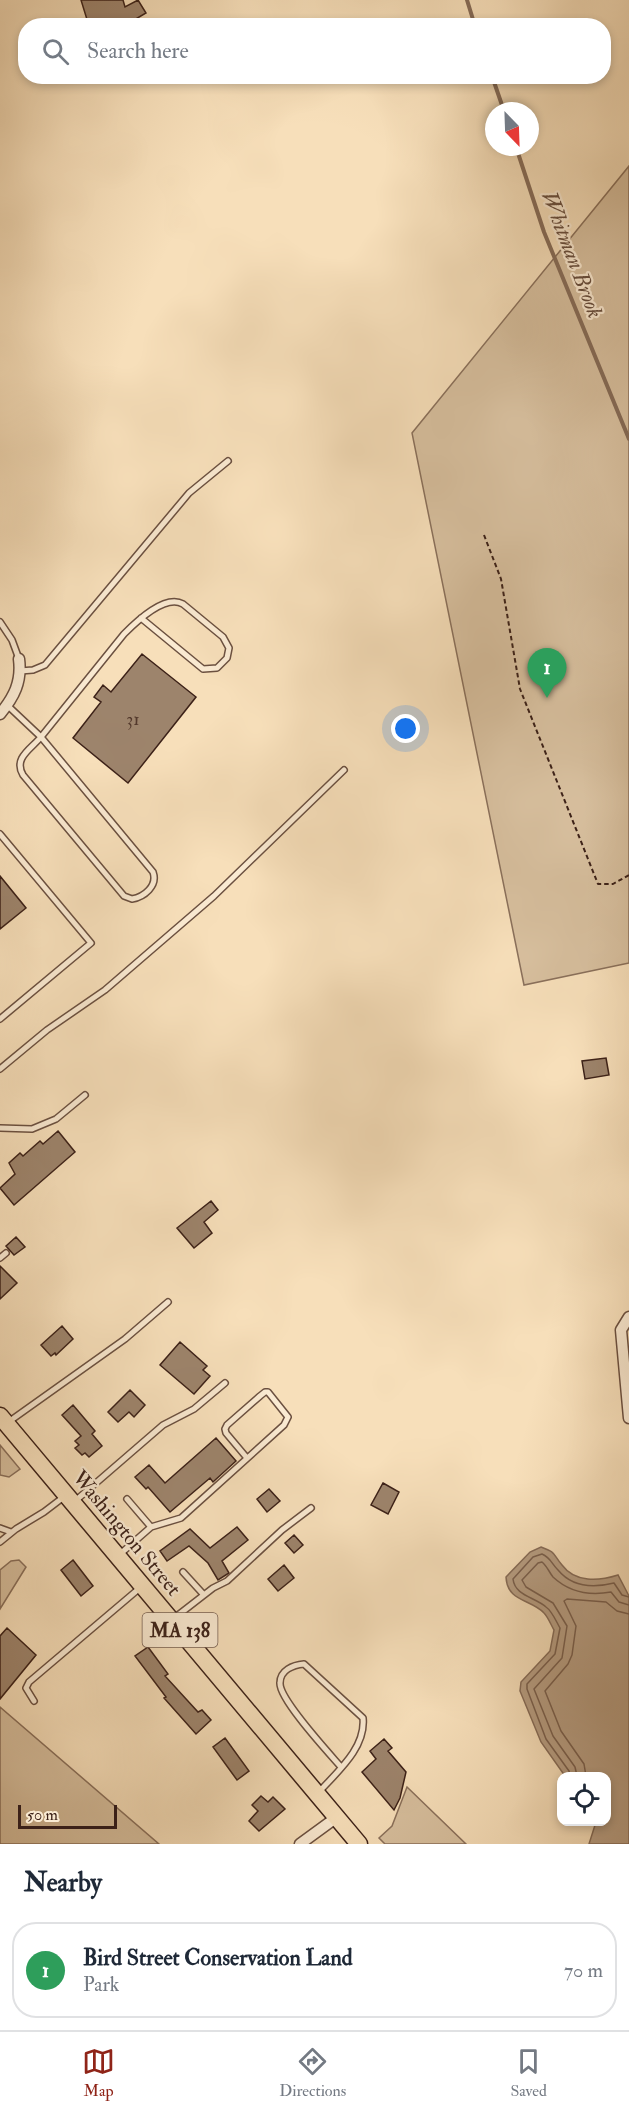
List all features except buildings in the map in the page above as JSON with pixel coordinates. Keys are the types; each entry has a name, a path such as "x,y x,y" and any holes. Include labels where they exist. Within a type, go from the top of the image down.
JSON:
{"main road":[{"name":"Washington Street","path":"3,1420 359,1844"}],"street":[{"path":"4,709 16,690 20,671 19,659"},
{"path":"629,1317 621,1330 629,1420"},
{"path":"300,1844 337,1817"}],"lane":[{"path":"20,671 33,670 45,665 189,493 228,461"},
{"path":"4,709 40,737 153,872 154,884 142,895 132,899 124,896 21,772 19,764 21,758 40,737 124,634 141,618 171,602 179,602 225,639 229,648 228,655 217,668 204,669 141,618"},
{"path":"0,622 12,640 19,659"},
{"path":"0,1069 47,1030 99,995 196,912 344,770"},
{"path":"0,834 91,943 0,1019"},
{"path":"0,1128 32,1129 56,1119 85,1095"},
{"path":"0,1257 6,1253"},
{"path":"3,1420 125,1339 168,1302"},
{"path":"0,1542 11,1532 69,1499 163,1425 194,1409 225,1383"},
{"path":"117,1556 151,1527 181,1518 284,1425 288,1417 268,1392 260,1396 225,1429 247,1458"},
{"path":"127,1499 151,1527"},
{"path":"171,1620 213,1588 227,1581 282,1530 311,1508"},
{"path":"0,1528 11,1532"},
{"path":"183,1572 204,1595"},
{"path":"34,1701 26,1688 28,1682 142,1586"},
{"path":"317,1794 354,1753 364,1730 363,1718 304,1664 295,1665 281,1675 279,1682 281,1690 307,1728 341,1767"}],"path":[{"path":"484,534 501,579 520,689 598,884 613,884 629,875"}],"shaded area":[{"path":"629,166 629,963 524,985 412,433"},
{"path":"0,1445 20,1469 9,1477 0,1475"},
{"path":"19,1560 26,1567 0,1609 0,1570 11,1561"},
{"path":"0,1707 159,1844 0,1844"},
{"path":"407,1787 466,1844 385,1844 379,1838 392,1826"}],"water":[{"path":"541,1547 552,1552 567,1571 580,1578 603,1579 618,1575 629,1596 629,1844 589,1844 595,1826 611,1826 611,1772 562,1772 541,1742 520,1691 521,1682 550,1651 554,1630 539,1608 515,1596 507,1585 506,1577 530,1552"}],"waterway":[{"name":"Whitman Brook","path":"467,0 473,18"},
{"name":"Whitman Brook","path":"495,84 501,102"},
{"name":"Whitman Brook","path":"519,156 544,232 629,439"}],"place":[{"name":"Bird Street Conservation Land","path":"547,698"}]}
